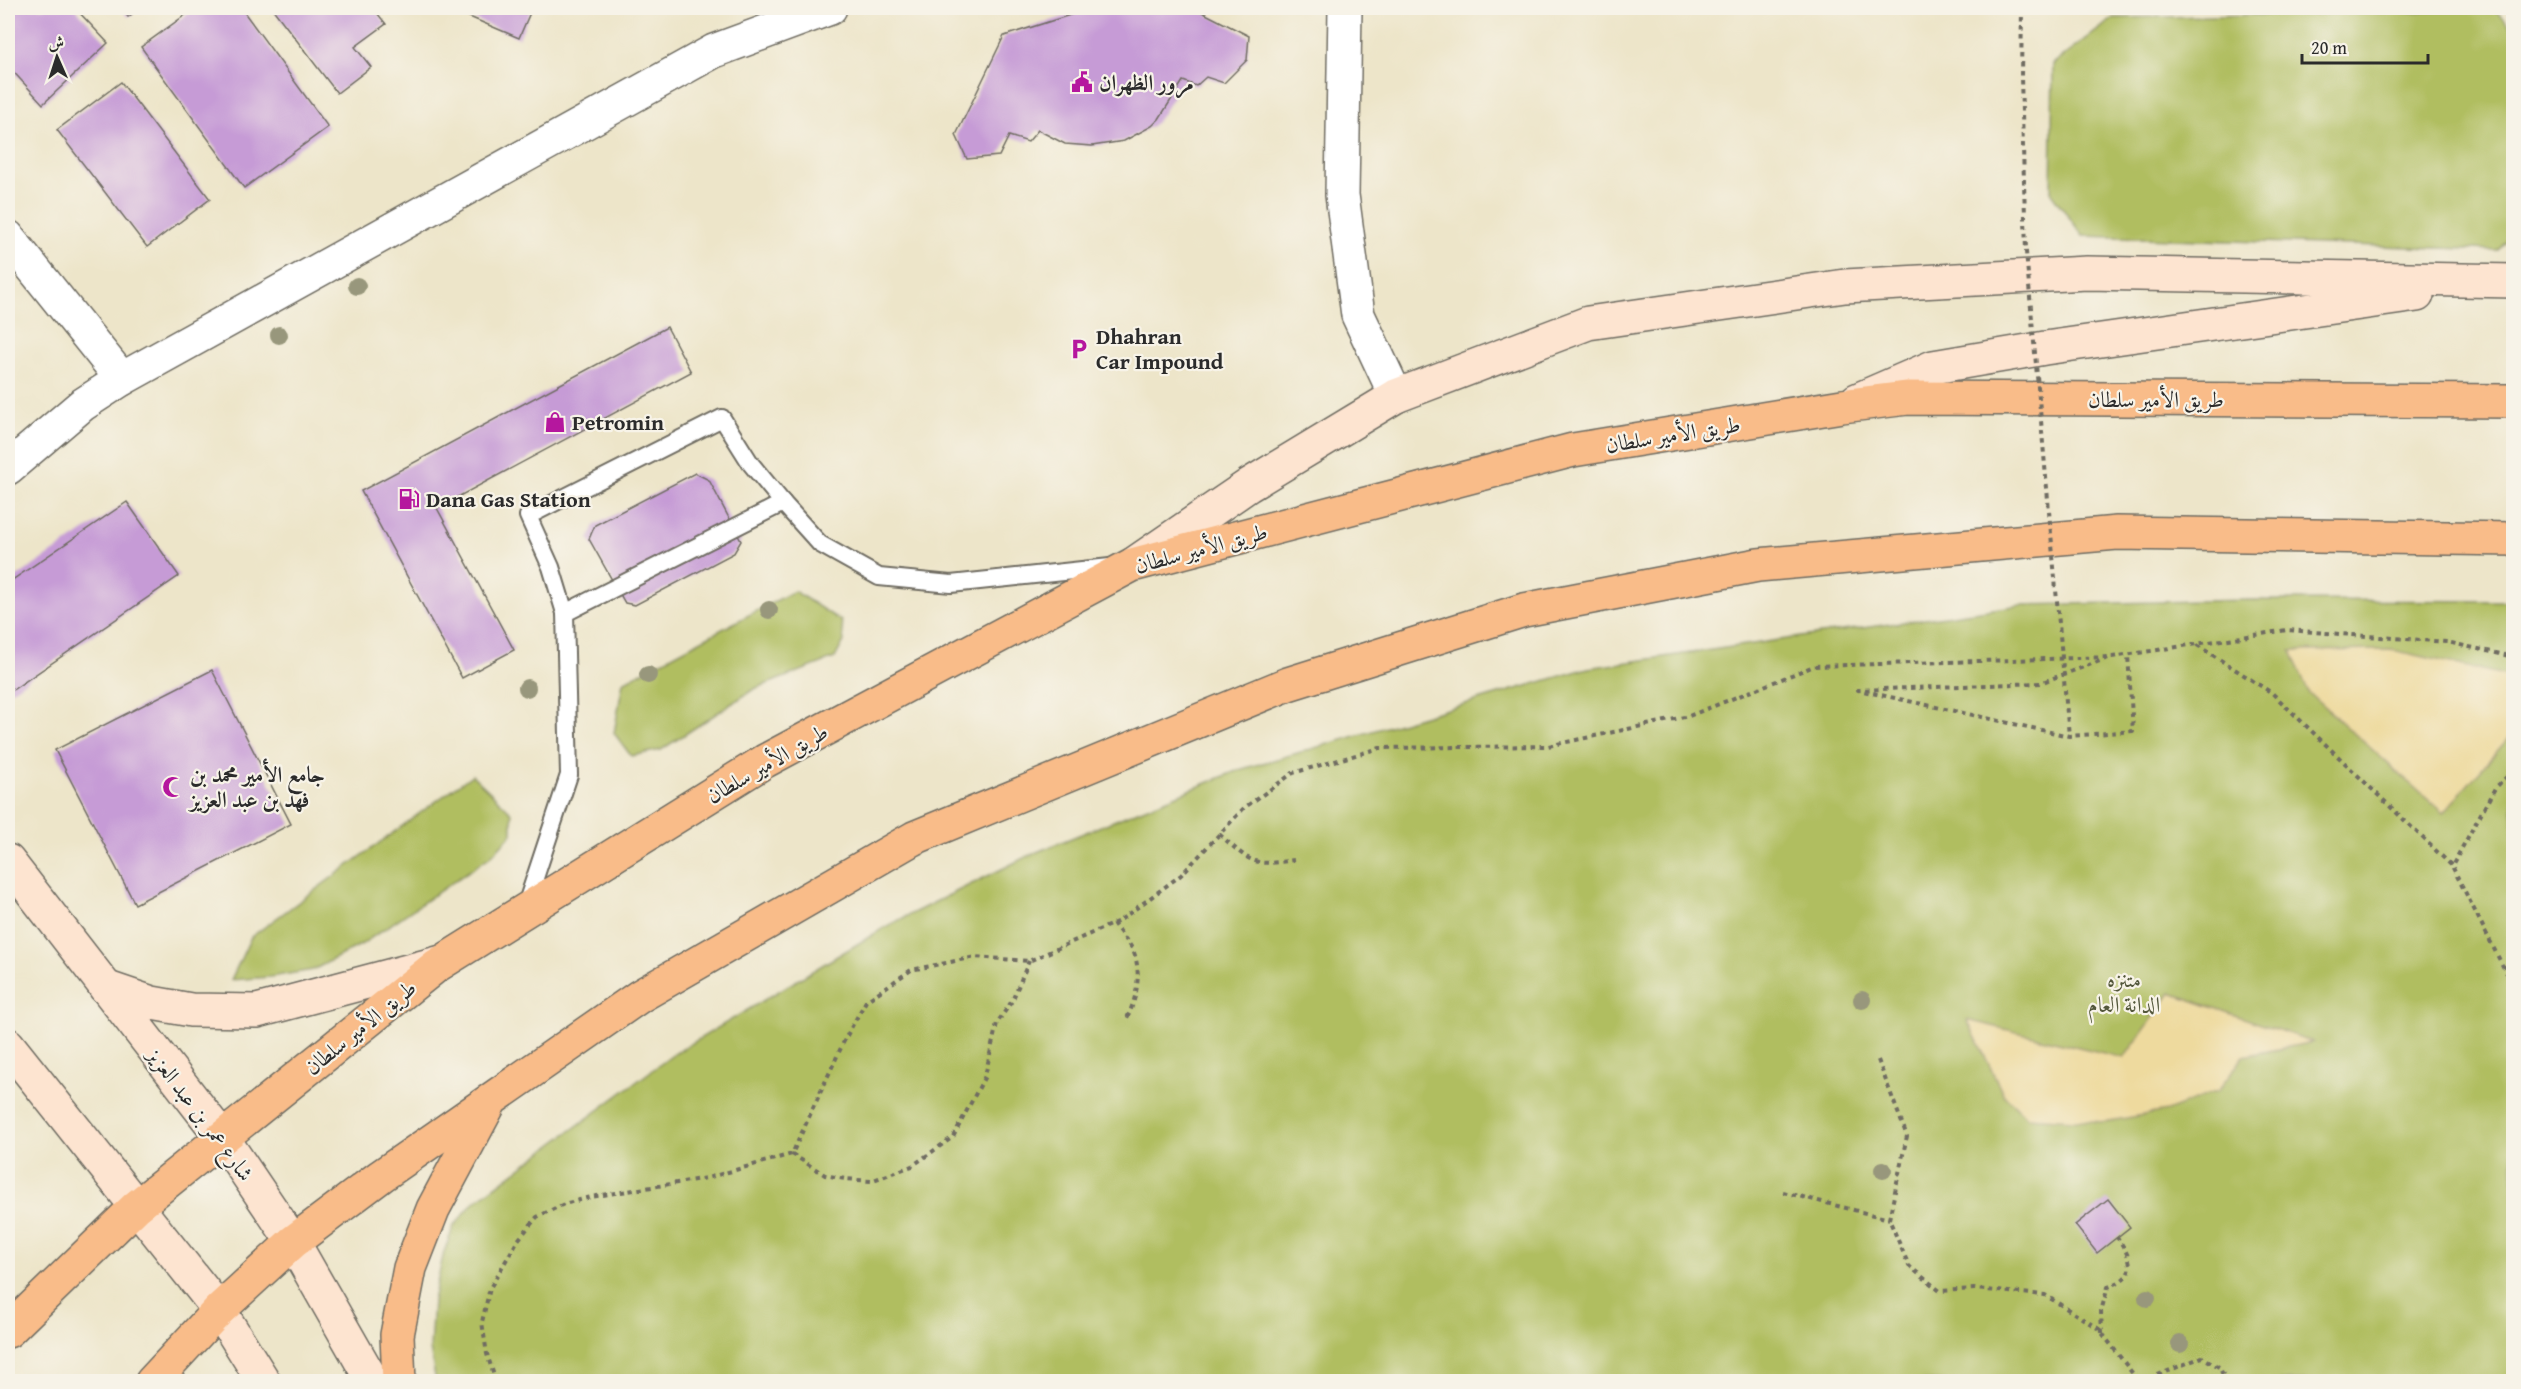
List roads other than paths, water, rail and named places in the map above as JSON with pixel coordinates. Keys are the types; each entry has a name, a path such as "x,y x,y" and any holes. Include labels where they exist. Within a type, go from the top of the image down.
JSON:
{"main road":[{"name":"طريق الأمير سلطان","path":"8,1331 136,1207 442,962 765,761 1132,565 1573,450 1842,406 1908,398 2514,401"},
{"path":"152,1382 219,1310 293,1242 381,1176 639,996 914,838 1288,684 1524,610 1758,565 2117,533 2514,539"},
{"path":"399,1382 397,1335 410,1268 433,1209 492,1100"}],"street":[{"path":"8,468 82,405 122,379 714,51 830,8"},
{"path":"1345,8 1342,195 1358,315 1396,396"},
{"path":"8,237 122,379"},
{"path":"1132,565 1249,485 1396,396 1588,323 1845,286 2087,273 2514,281"},
{"path":"1842,406 1933,367 2045,348 2514,281"},
{"name":"شارع عمر بن عبد العزيز","path":"8,861 222,1137 293,1242 373,1382"},
{"path":"105,987 153,1003 190,1010 257,1011 327,995 442,962"},
{"path":"8,1045 219,1310 264,1382"}],"lane":[{"path":"525,910 569,775 565,613 551,567 528,516 722,418 751,464 820,544 879,577 951,584 1132,565"},
{"path":"565,613 783,503"}],"place":[{"name":"مرور الظهران","path":"1082,82"},
{"name":"Dhahran Car Impound","path":"1079,349"},
{"name":"Petromin","path":"555,422"},
{"name":"Dana Gas Station","path":"409,499"},
{"name":"جامع الأمير محمد بن فهد بن عبد العزيز","path":"173,787"}],"park label":[{"name":"متنزه الدانة العام","path":"2124,992"}]}
